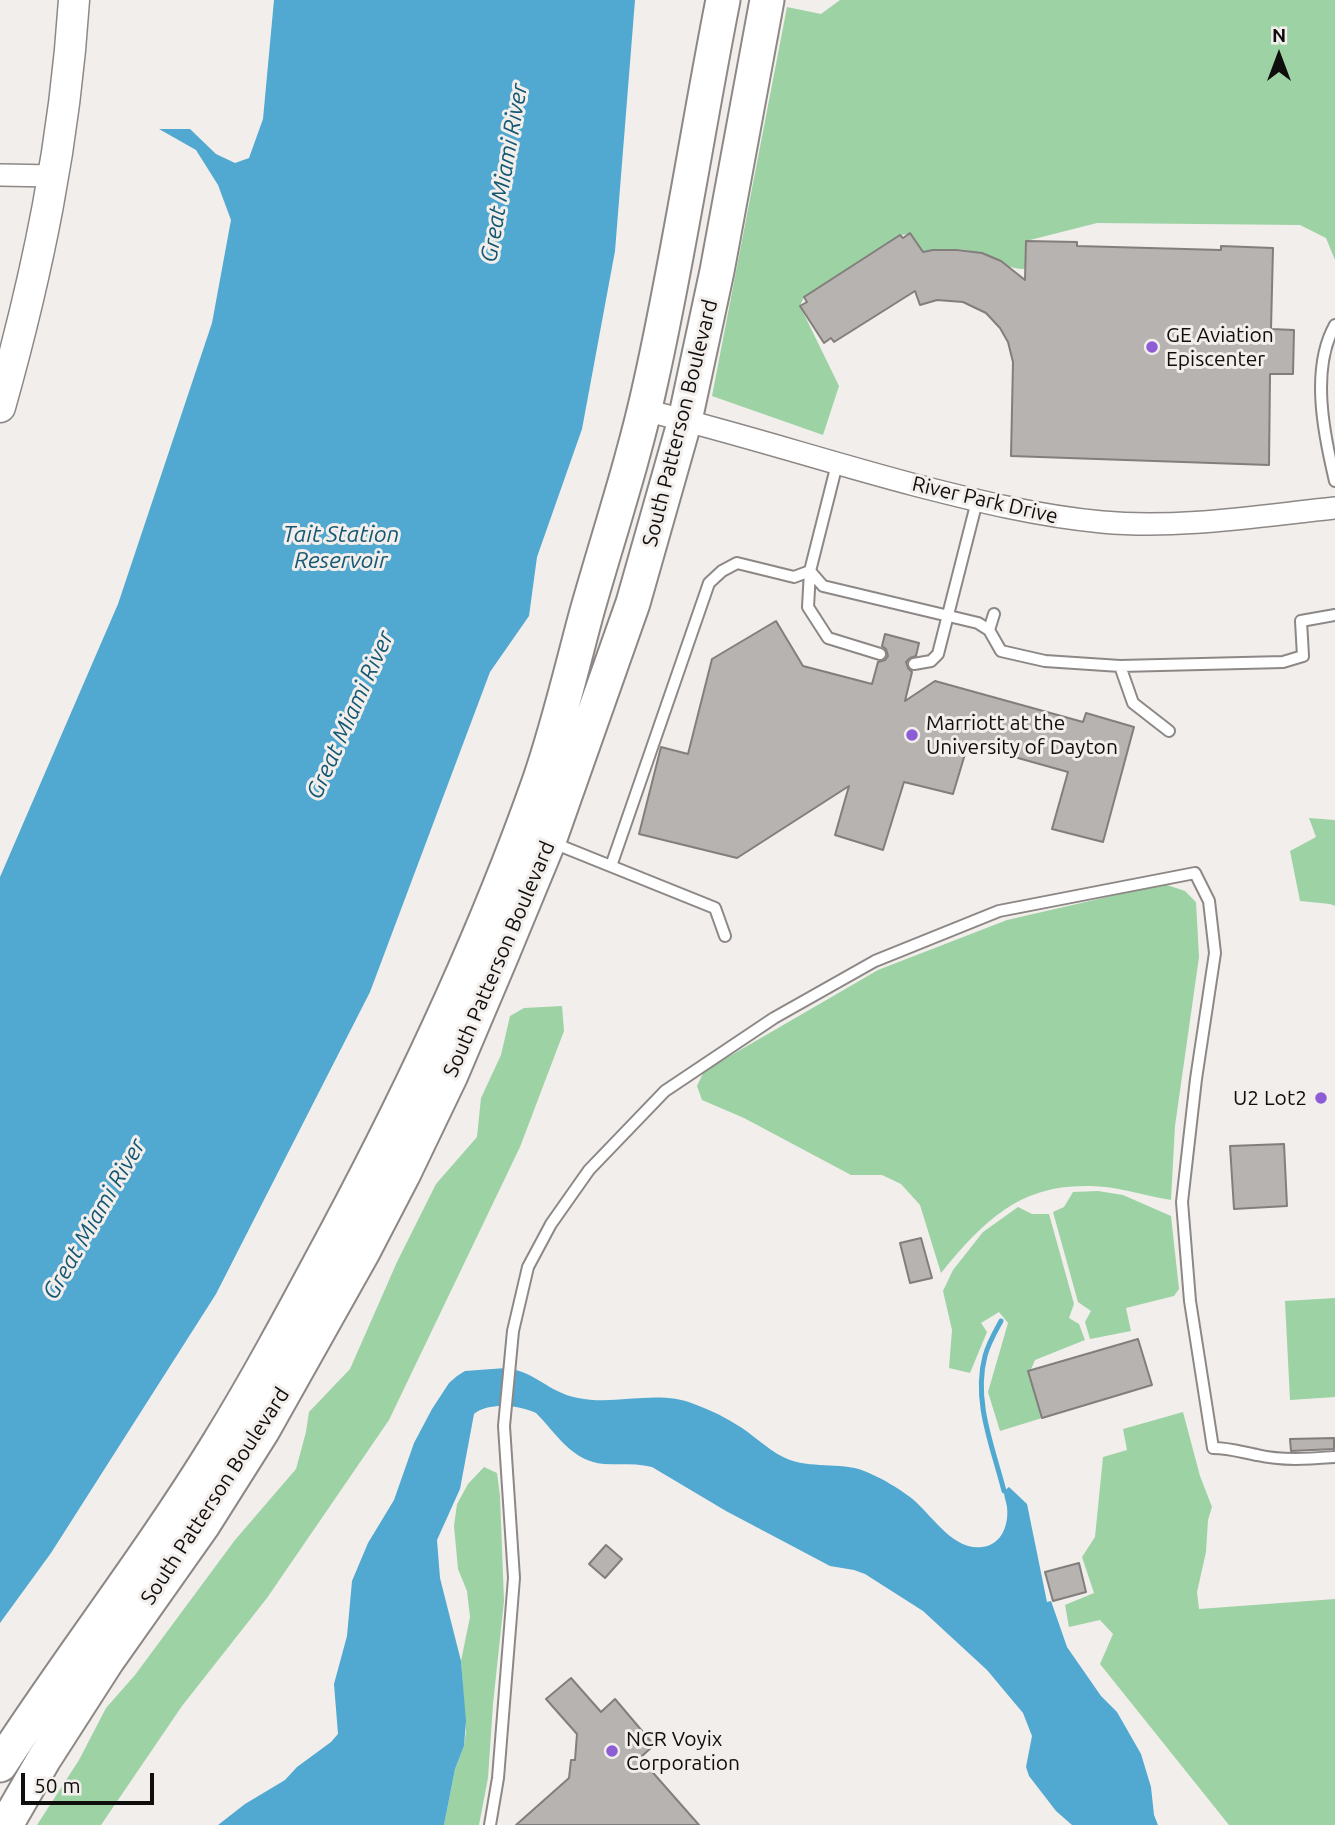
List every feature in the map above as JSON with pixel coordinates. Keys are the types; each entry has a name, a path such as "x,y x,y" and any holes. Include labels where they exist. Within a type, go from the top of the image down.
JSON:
{"main road":[{"path":"0,407 36,272 55,176 70,61 74,0"},
{"name":"South Patterson Boulevard","path":"0,1765 161,1533 219,1442 281,1336 373,1163 423,1063 479,938 544,812 562,713 584,621 644,410 678,256 723,0"},
{"name":"South Patterson Boulevard","path":"6,1825 107,1661 203,1525 263,1430 363,1252 451,1075 544,812 633,603 685,420 718,271 767,0"}],"street":[{"path":"0,175 55,176"},
{"name":"River Park Drive","path":"644,410 977,501 1058,517 1143,524 1203,522 1335,508"}],"lane":[{"path":"1335,325 1328,337 1322,374 1322,419 1335,481"},
{"path":"837,464 810,572 808,607 828,638 880,654"},
{"path":"914,664 931,661 938,654 977,501"},
{"path":"611,866 709,583 722,570 737,563 794,577 810,572"},
{"path":"810,572 823,586 978,623 989,630 1001,651 1045,661 1120,666 1283,662 1303,656 1301,621 1335,615"},
{"path":"989,630 994,614"},
{"path":"1120,666 1133,703 1169,731"},
{"path":"544,812 611,866 715,908 725,936"},
{"path":"490,1825 498,1778 514,1577 504,1426 511,1353 528,1267 551,1224 589,1170 665,1091 774,1018 875,961 999,911 1195,873 1209,901 1215,953 1196,1079 1182,1202 1190,1301 1213,1448 1233,1448 1297,1461 1335,1457"}],"green space":[{"path":"840,0 1335,0 1335,260 1326,238 1300,225 1097,223 1026,241 1025,269 962,249 923,252 910,234 901,235 804,297 800,306 839,386 823,435 712,396 787,7 821,14"},
{"path":"1309,818 1335,820 1335,906 1300,901 1290,851 1316,837"},
{"path":"1164,884 1185,891 1196,902 1199,957 1175,1126 1171,1200 1113,1188 1084,1186 1058,1188 1035,1194 995,1217 941,1273 920,1205 901,1184 882,1175 851,1175 744,1118 702,1100 697,1086 704,1071 878,970 1007,920"},
{"path":"562,1006 564,1031 520,1147 389,1420 267,1598 182,1706 101,1825 37,1825 79,1760 106,1708 135,1675 235,1540 296,1469 309,1412 350,1369 397,1262 436,1184 477,1137 481,1098 501,1055 510,1016 524,1008"},
{"path":"1098,1191 1123,1195 1171,1216 1179,1289 1174,1296 1126,1308 1131,1331 1090,1339 1085,1322 1091,1311 1078,1302 1053,1212 1064,1207 1073,1192"},
{"path":"1018,1207 1032,1214 1049,1214 1074,1304 1069,1318 1079,1324 1085,1340 1035,1360 1029,1374 1042,1418 1000,1431 988,1392 1008,1323 999,1312 981,1323 987,1332 970,1373 949,1368 952,1330 943,1291 953,1270 983,1232"},
{"path":"1335,1298 1335,1397 1290,1400 1285,1301"},
{"path":"1183,1412 1200,1476 1212,1507 1197,1592 1199,1609 1335,1599 1335,1825 1229,1825 1100,1664 1113,1634 1100,1620 1069,1627 1065,1605 1094,1593 1082,1557 1095,1537 1103,1457 1127,1450 1123,1429"},
{"path":"484,1467 497,1473 504,1601 488,1778 479,1825 444,1825 455,1769 466,1732 461,1661 470,1617 467,1591 458,1569 454,1526 457,1504 468,1484"}],"water":[{"name":"Tait Station Reservoir","path":"274,0 635,0 615,251 582,429 537,557 529,616 490,672 370,992 216,1294 51,1553 0,1623 0,877 118,604 212,323 231,220 218,185 196,150 159,129 190,129 216,154 235,163 249,158 263,119"},
{"path":"506,1368 517,1370 578,1398 666,1398 700,1406 731,1421 771,1450 790,1460 850,1467 880,1478 910,1497 952,1537 971,1547 989,1545 1003,1533 1007,1514 1004,1491 1009,1487 1027,1504 1047,1602 1051,1601 1067,1647 1101,1696 1117,1712 1141,1754 1158,1825 1072,1825 1056,1811 1029,1776 1026,1767 1032,1736 1023,1713 987,1670 923,1611 865,1574 830,1566 726,1511 652,1467 604,1464 582,1458 536,1413 522,1408 496,1406 474,1414 460,1489 437,1540 440,1578 461,1661 466,1721 464,1746 455,1769 444,1825 218,1825 245,1804 285,1780 338,1734 334,1684 347,1636 352,1581 368,1543 394,1500 414,1443 449,1383 465,1371"}],"building":[{"name":"GE Aviation Episcenter","path":"910,233 923,252 957,250 982,253 1001,261 1025,280 1026,241 1077,242 1077,246 1221,250 1221,246 1273,248 1271,329 1294,330 1293,374 1270,374 1269,465 1011,456 1013,362 1008,342 986,313 963,302 937,300 920,305 915,291 834,342 831,338 824,343 800,306 807,302 804,297 900,235 903,238"},
{"name":"Marriott at the University of Dayton","path":"776,621 803,666 872,684 878,662 888,656 882,646 885,634 919,643 916,656 906,662 912,672 905,701 935,681 1083,722 1086,713 1134,727 1103,842 1052,829 1068,772 968,744 953,794 904,782 883,850 835,835 849,786 737,858 639,834 661,747 688,754 712,659"},
{"path":"1284,1144 1287,1206 1234,1209 1230,1146"},
{"path":"921,1238 932,1278 910,1283 900,1243"},
{"path":"1138,1339 1152,1385 1042,1418 1028,1371"},
{"path":"1334,1438 1334,1449 1291,1451 1290,1439"},
{"path":"606,1545 622,1559 605,1578 589,1564"},
{"path":"1079,1563 1086,1592 1053,1601 1045,1572"},
{"name":"NCR Voyix Corporation","path":"571,1678 601,1712 615,1699 654,1745 640,1758 699,1825 516,1825 569,1778 571,1760 575,1760 577,1734 546,1699"}],"waterway":[{"path":"1001,1321 985,1356 981,1390 986,1424 1004,1491"}],"place":[{"name":"GE Aviation Episcenter","path":"1152,347"},
{"name":"Marriott at the University of Dayton","path":"912,735"},
{"name":"U2 Lot2","path":"1321,1098"},
{"name":"NCR Voyix Corporation","path":"612,1751"}],"water label":[{"name":"Great Miami River","path":"504,173"},
{"name":"Great Miami River","path":"350,715"},
{"name":"Great Miami River","path":"94,1219"}]}
